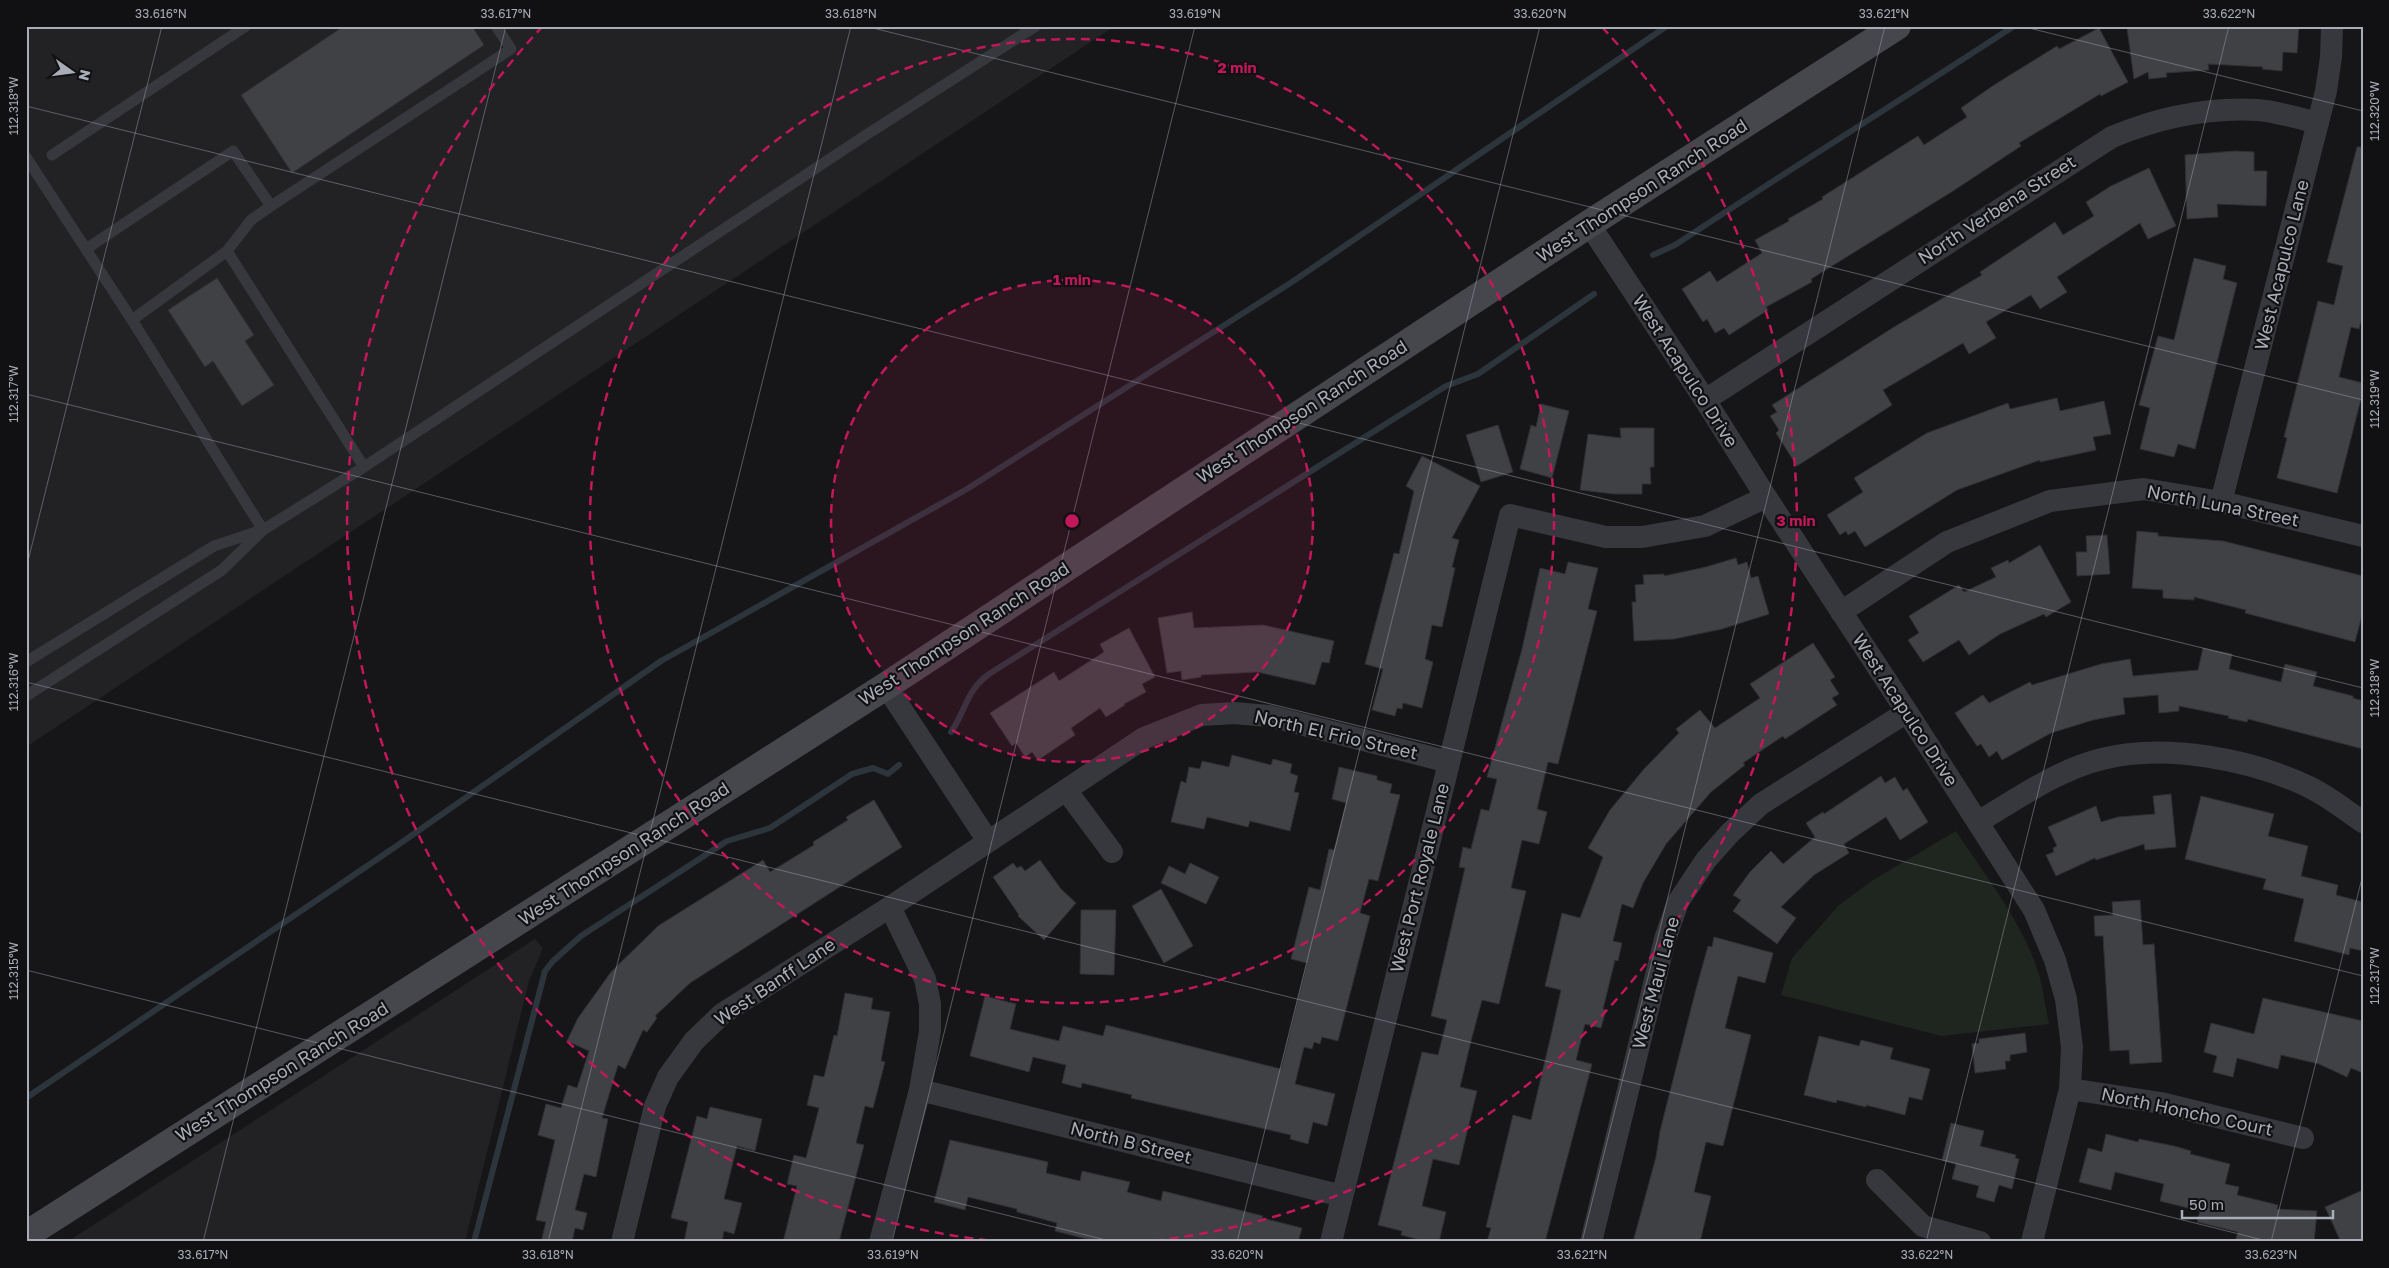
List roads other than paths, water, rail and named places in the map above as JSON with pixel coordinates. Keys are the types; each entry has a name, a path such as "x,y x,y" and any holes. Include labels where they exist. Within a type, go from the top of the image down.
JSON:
{"main road":[{"name":"West Thompson Ranch Road","path":"26,1235 886,686 1589,224 1897,26"}],"street":[{"name":"West Acapulco Lane","path":"2221,502 2318,123 2331,57 2332,26"},
{"name":"North Verbena Street","path":"1705,400 2112,137 2160,119 2193,112 2219,110 2259,110 2318,123"},
{"name":"West Acapulco Drive","path":"1589,224 1705,400 2034,910 2055,960 2066,999 2072,1047 2070,1089 2032,1242"},
{"name":"North Luna Street","path":"1841,612 1947,542 2050,501 2144,489 2221,502 2363,536"},
{"name":"West Port Royale Lane","path":"1330,1242 1510,515 1606,537 1642,537 1705,526 1766,497"},
{"path":"886,686 988,841"},
{"name":"West Maui Lane","path":"1591,1242 1665,939 1678,902 1706,860 1730,833 1761,804 1907,712"},
{"name":"North El Frio Street","path":"988,841 1144,738 1202,715 1234,713 1268,716 1449,762"},
{"path":"1978,822 2039,786 2078,768 2102,759 2160,752 2204,756 2278,774 2310,788 2363,822"},
{"path":"1066,790 1112,852"},
{"name":"West Banff Lane","path":"622,1242 655,1106 668,1078 694,1040 722,1014 890,907 988,841"},
{"path":"880,1242 920,1090 930,1031 930,1004 925,979 890,907"},
{"name":"North Honcho Court","path":"2070,1089 2161,1103 2303,1138"},
{"name":"North B Street","path":"920,1090 1342,1196"},
{"path":"1877,1180 1923,1226 1980,1242"}],"lane":[{"path":"52,155 246,26"},
{"path":"132,320 227,250 251,220 510,49 496,26"},
{"path":"26,696 222,570 263,530 364,467 866,135 1036,26"},
{"path":"86,249 233,151 272,206"},
{"path":"26,157 132,320 263,530"},
{"path":"227,250 364,467"},
{"path":"26,662 214,546 263,530"}],"waterway":[{"path":"26,1098 398,845 661,661 967,489 1292,282 1667,26"},
{"path":"1653,255 1675,245 2014,26"},
{"path":"951,732 975,687 989,674 1446,386 1478,374 1594,294"},
{"path":"474,1242 545,971 553,961 581,936 727,841 770,828 852,774 873,768 888,774 899,765"}]}
